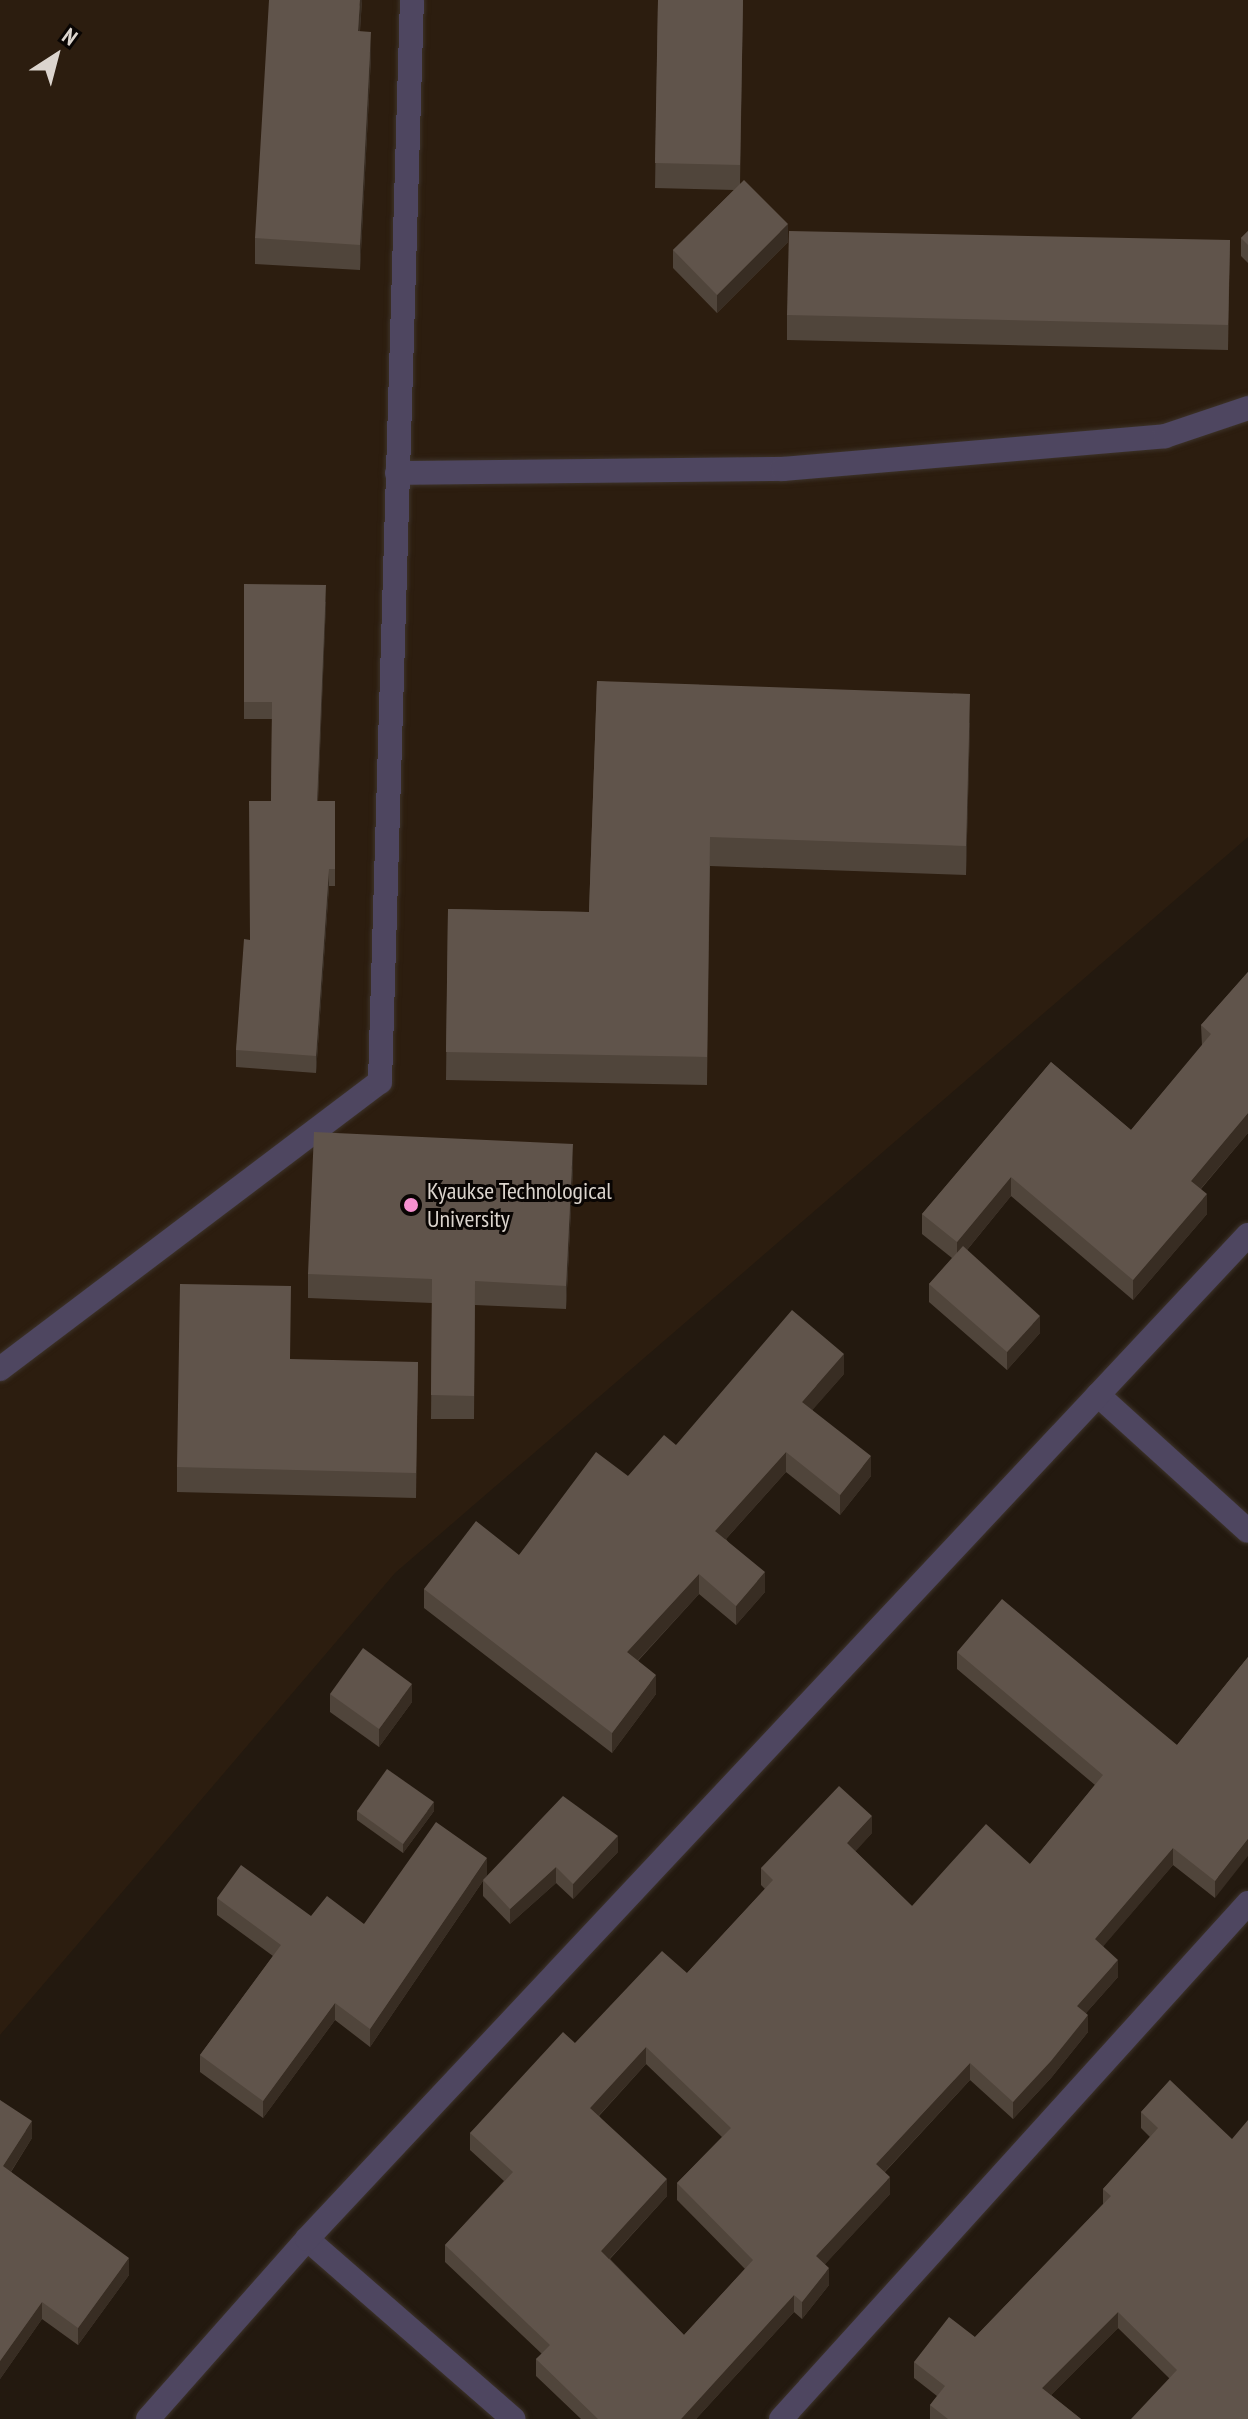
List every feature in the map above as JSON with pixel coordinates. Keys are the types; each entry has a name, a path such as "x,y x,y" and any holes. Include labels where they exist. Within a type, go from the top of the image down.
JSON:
{"street":[{"path":"0,1369 380,1082 412,0"},
{"path":"397,473 783,469 1165,436 1248,408"},
{"path":"148,2419 307,2239 1248,1235"},
{"path":"1098,1395 1248,1531"},
{"path":"781,2419 1248,1903"},
{"path":"307,2239 513,2419"}],"shaded area":[{"name":"Kyaukse Technological University","path":"0,0 1248,0 1248,837 395,1573 0,2035"}],"building":[{"path":"269,0 360,0 358,31 371,32 360,245 255,238"},
{"path":"658,0 743,0 740,165 655,163"},
{"path":"744,180 788,224 717,295 673,250"},
{"path":"789,231 1230,240 1228,325 787,315"},
{"path":"1248,231 1248,245 1241,238"},
{"path":"244,584 326,585 317,801 335,801 335,869 329,869 316,1056 236,1050 244,939 250,940 249,801 271,801 272,702 244,702"},
{"path":"597,681 970,694 966,846 710,837 707,1057 446,1052 448,909 589,912"},
{"path":"1248,972 1248,1113 1191,1181 1207,1194 1133,1280 1011,1177 957,1242 922,1214 1051,1062 1131,1130 1211,1034 1201,1025"},
{"path":"314,1132 573,1144 566,1286 475,1281 474,1396 431,1395 432,1279 308,1274"},
{"path":"963,1246 1040,1316 1007,1352 929,1284"},
{"path":"180,1284 291,1286 290,1359 418,1362 416,1473 177,1467"},
{"path":"792,1310 844,1354 802,1402 871,1456 840,1495 786,1452 715,1531 765,1572 736,1606 699,1574 627,1652 656,1675 612,1733 424,1589 476,1521 519,1555 596,1452 628,1476 664,1435 676,1445"},
{"path":"1002,1599 1177,1745 1248,1657 1248,1839 1215,1881 1173,1848 1095,1939 1118,1960 1077,2006 1088,2015 1051,2061 1013,2102 970,2063 876,2164 890,2177 816,2256 829,2268 802,2302 794,2295 681,2419 598,2419 536,2359 550,2345 445,2245 513,2172 470,2133 563,2032 575,2043 662,1951 687,1973 773,1880 761,1868 839,1786 872,1816 847,1843 912,1906 986,1824 1030,1864 1103,1775 957,1652","holes":["646,2047 731,2128 677,2183 753,2260 684,2335 601,2251 667,2179 590,2108"]},
{"path":"363,1648 412,1684 379,1729 330,1694"},
{"path":"387,1769 434,1802 403,1844 357,1811"},
{"path":"563,1796 618,1836 573,1884 556,1867 510,1909 483,1880"},
{"path":"436,1822 487,1858 370,2029 335,2003 263,2101 200,2055 281,1945 217,1898 241,1865 311,1916 327,1896 364,1924"},
{"path":"1170,2080 1232,2139 1248,2120 1248,2419 1131,2419 1177,2370 1118,2312 1042,2388 1081,2419 948,2419 930,2405 945,2386 914,2362 949,2317 975,2337 1111,2196 1103,2189 1158,2128 1141,2112"},
{"path":"0,2100 32,2121 3,2166 129,2258 78,2328 42,2302 0,2361"}],"place":[{"name":"Kyaukse Technological University","path":"411,1205"}]}
